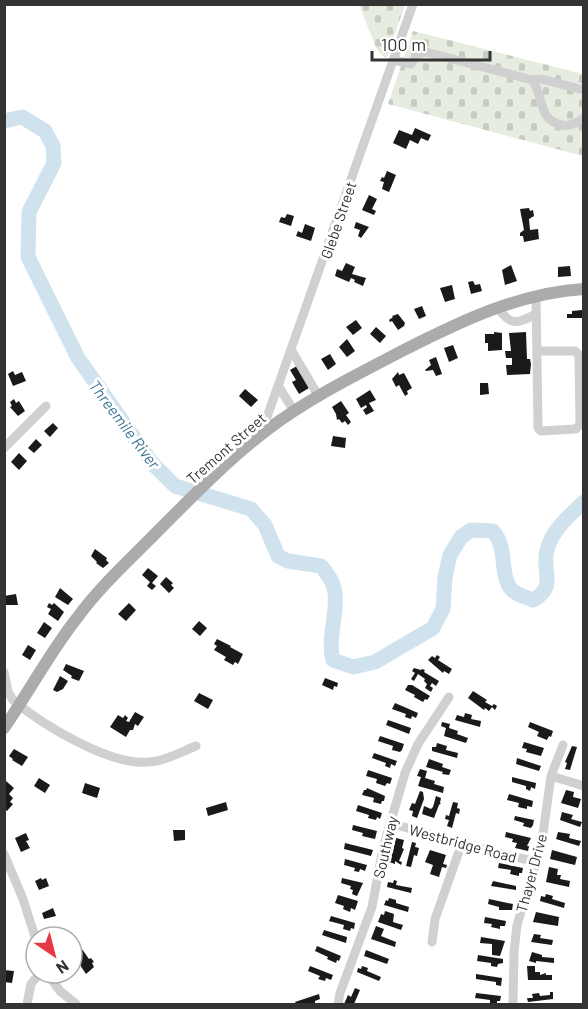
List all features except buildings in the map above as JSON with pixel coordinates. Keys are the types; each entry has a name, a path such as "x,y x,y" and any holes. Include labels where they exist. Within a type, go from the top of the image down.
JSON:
{"main road":[{"name":"Tremont Street","path":"4,728 88,603 180,509 261,434 294,411 422,341 498,308 536,296 584,290"}],"street":[{"name":"Glebe Street","path":"261,434 413,4"},
{"path":"394,60 411,64 418,54 426,52 532,80 541,79 584,90"},
{"path":"532,80 539,92 543,110 548,119 568,126 584,118"},
{"path":"536,296 538,428 541,431 576,429 580,424 579,356 575,351 537,351"},
{"path":"498,308 504,317 515,322 536,314"},
{"path":"292,351 319,397"},
{"path":"279,387 294,411"},
{"path":"4,448 46,406"},
{"path":"4,672 10,697 19,706 78,743 103,753 138,762 161,760 196,746"},
{"name":"Southway","path":"338,1005 340,993 372,907 398,791 411,757 449,697"},
{"name":"Thayer Drive","path":"513,1005 516,931 537,862 551,776 563,745"},
{"path":"551,776 584,786"},
{"name":"Westbridge Road","path":"390,823 537,862"},
{"path":"432,942 435,919 462,843"},
{"path":"4,854 31,925"},
{"path":"27,1005 31,985"},
{"path":"56,985 76,1005"}],"green space":[{"path":"358,5 405,5 386,59 377,50"},
{"path":"413,31 583,74 583,156 388,104"}],"waterway":[{"name":"Threemile River","path":"4,121 22,117 45,131 53,146 54,163 29,212 28,257 78,358 152,463 175,486 251,509 265,525 278,556 288,561 321,566 335,590 331,641 333,660 353,667 375,662 433,628 443,609 445,577 450,555 461,537 471,530 493,531 498,538 505,576 511,589 533,600 541,595 547,584 546,558 549,543 562,524 584,502"}]}
